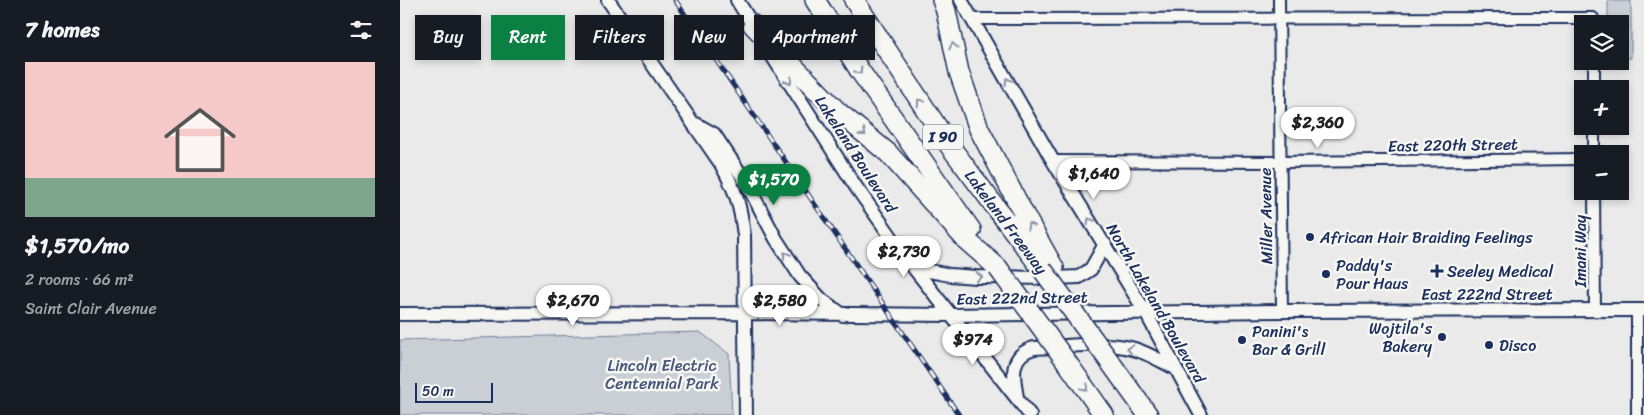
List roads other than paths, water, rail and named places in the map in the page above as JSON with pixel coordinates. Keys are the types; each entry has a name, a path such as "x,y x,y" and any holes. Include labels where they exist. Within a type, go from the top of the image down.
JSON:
{"highway":[{"name":"Lakeland Freeway","path":"814,0 860,71 1104,415"},
{"name":"Lakeland Freeway","path":"854,0 948,145 1048,269"},
{"path":"942,0 959,72 979,129 1026,218 1048,269 1148,415"},
{"path":"753,25 837,111 888,153 966,240 998,268"}],"street":[{"path":"608,0 721,164 733,187 740,207 744,235 746,415"},
{"name":"Lakeland Boulevard","path":"737,0 856,187 914,268 1030,415"},
{"name":"North Lakeland Boulevard","path":"961,0 1053,161 1146,313 1202,415"},
{"name":"Miller Avenue","path":"1279,0 1282,312"},
{"path":"973,19 1279,18 1574,21"},
{"path":"692,121 714,134 746,182 776,239 800,276 822,300 843,315"},
{"name":"East 220th Street","path":"1053,161 1280,162 1574,159"},
{"name":"Imani Way","path":"1594,200 1595,310"},
{"path":"914,268 950,275 976,277 1079,277 1091,269 1105,244"},
{"path":"1637,415 1641,310"},
{"name":"East 222nd Street","path":"400,314 745,313 950,315 1641,310"},
{"path":"1018,400 1014,385 1014,368 1020,355 1034,348 1124,347 1147,354 1175,368"}],"railway":[{"path":"675,0 959,415"}],"place":[{"name":"African Hair Braiding Feelings","path":"1310,237"},
{"name":"Seeley Medical","path":"1437,271"},
{"name":"Paddy's Pour Haus","path":"1326,274"},
{"name":"Wojtila's Bakery","path":"1442,337"},
{"name":"Panini's Bar & Grill","path":"1242,340"},
{"name":"Disco","path":"1489,345"}],"park label":[{"name":"Lincoln Electric Centennial Park","path":"662,374"}]}
